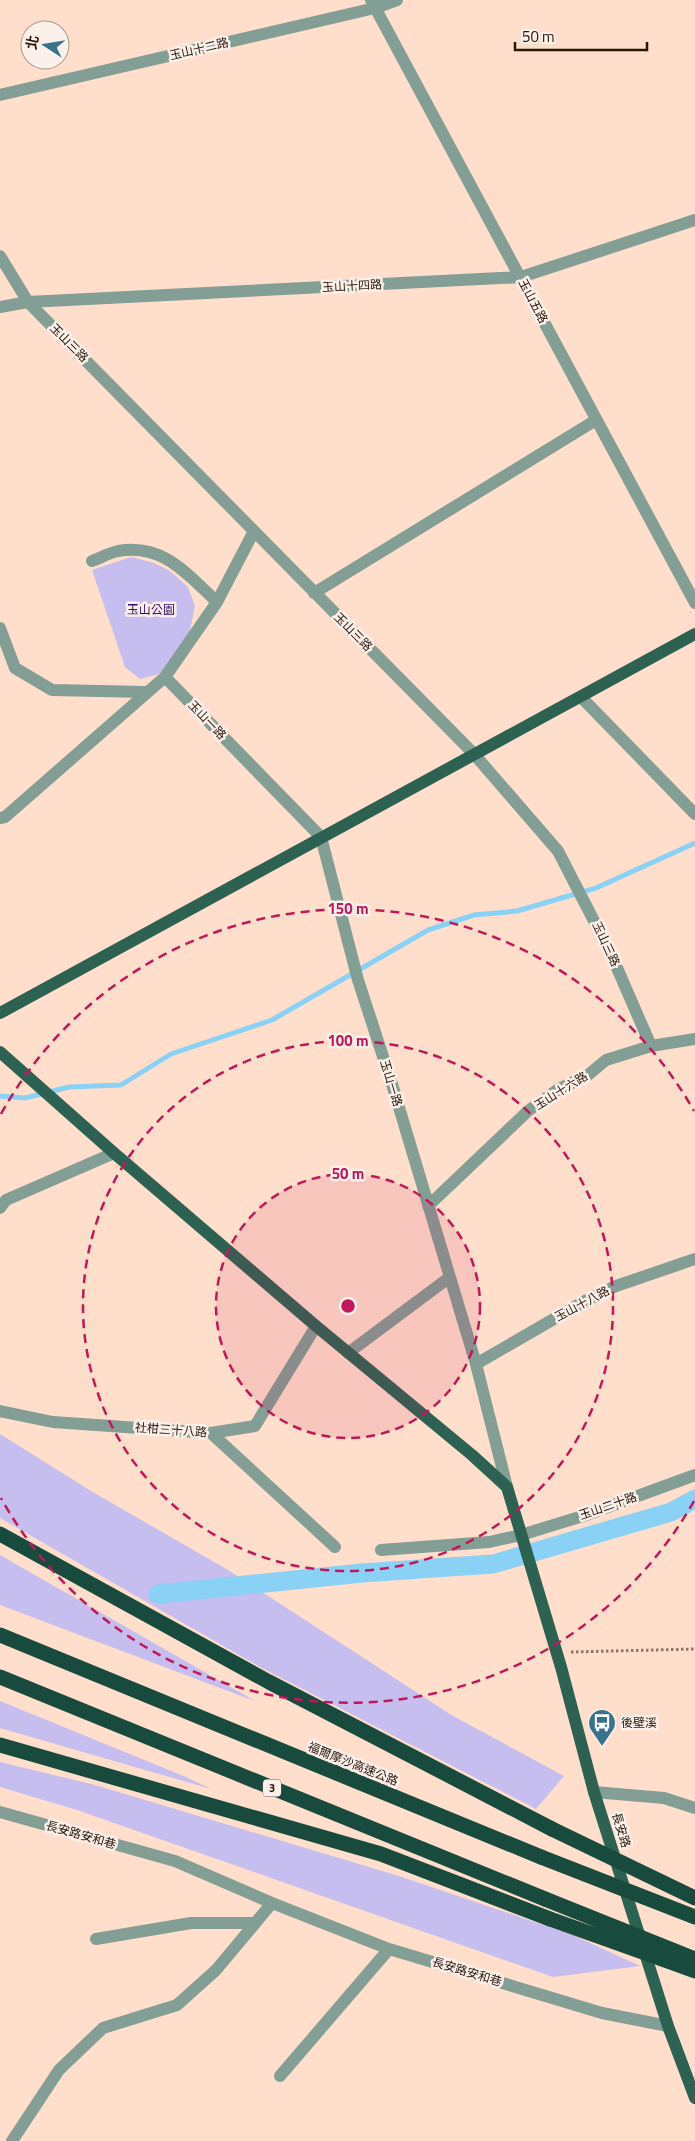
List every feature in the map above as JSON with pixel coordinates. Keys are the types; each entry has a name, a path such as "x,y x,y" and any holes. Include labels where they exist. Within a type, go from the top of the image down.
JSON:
{"highway":[{"path":"0,1534 278,1687 552,1829 695,1898"},
{"name":"福爾摩沙高速公路","path":"0,1635 541,1858 695,1917"},
{"name":"3","path":"0,1677 695,1959"},
{"path":"0,1745 381,1854 550,1919 695,1971"}],"main road":[{"path":"0,1013 695,634"},
{"path":"0,1052 114,1153 348,1353 472,1455 507,1487"},
{"path":"0,1060 17,1067"},
{"name":"長安路","path":"507,1487 557,1653 594,1792 668,2026 695,2098"}],"street":[{"name":"玉山十二路","path":"0,95 373,4 397,0"},
{"name":"玉山五路","path":"373,4 695,603"},
{"name":"玉山十四路","path":"0,307 28,302 521,277 695,220"},
{"name":"玉山三路","path":"0,256 28,302 474,754 558,851 611,954 650,1046"},
{"path":"314,593 596,420"},
{"path":"0,818 5,817 165,677 217,602 254,531"},
{"path":"92,561 117,551 144,550 164,556 179,566 217,602"},
{"path":"0,628 15,668 52,690 146,692"},
{"name":"玉山一路","path":"165,677 321,837 353,963 392,1084 476,1364 507,1487"},
{"path":"582,696 695,814"},
{"name":"玉山十六路","path":"428,1206 501,1135 558,1090 588,1075 606,1060 650,1046 695,1039"},
{"path":"0,1208 6,1200 114,1153"},
{"name":"玉山十八路","path":"476,1364 585,1301 616,1286 695,1260"},
{"path":"348,1353 450,1277"},
{"name":"社柑三十八路","path":"0,1411 53,1422 211,1433 255,1426 316,1326"},
{"path":"211,1433 335,1547"},
{"name":"玉山二十路","path":"381,1550 488,1542 586,1515 695,1475"},
{"path":"594,1792 664,1798 695,1808"},
{"name":"長安路安和巷","path":"0,1812 175,1861 272,1903 389,1949 602,2013 668,2026"},
{"path":"12,2141 59,2070 103,2028 177,2005 216,1970 272,1903"},
{"path":"96,1939 191,1923 255,1923"},
{"path":"280,2076 389,1949"}],"path":[{"path":"557,1653 695,1649"}],"green space":[{"name":"玉山公園","path":"131,557 154,563 170,571 188,587 195,606 190,630 175,658 159,674 140,679 125,667 92,570"},
{"path":"0,1434 91,1491 228,1570 453,1716 564,1776 536,1809 260,1667 0,1518"},
{"path":"0,1555 257,1702 0,1605"},
{"path":"0,1701 186,1777 211,1789 0,1728"},
{"path":"0,1762 95,1785 399,1876 573,1935 640,1966 553,1977 77,1810 0,1787"}],"waterway":[{"path":"0,1096 25,1098 69,1087 121,1085 171,1054 272,1020 428,930 474,915 517,911 596,888 695,843"},
{"path":"158,1594 362,1573 493,1564 671,1512 695,1499"}],"place":[{"name":"後壁溪","path":"602,1747"}]}
